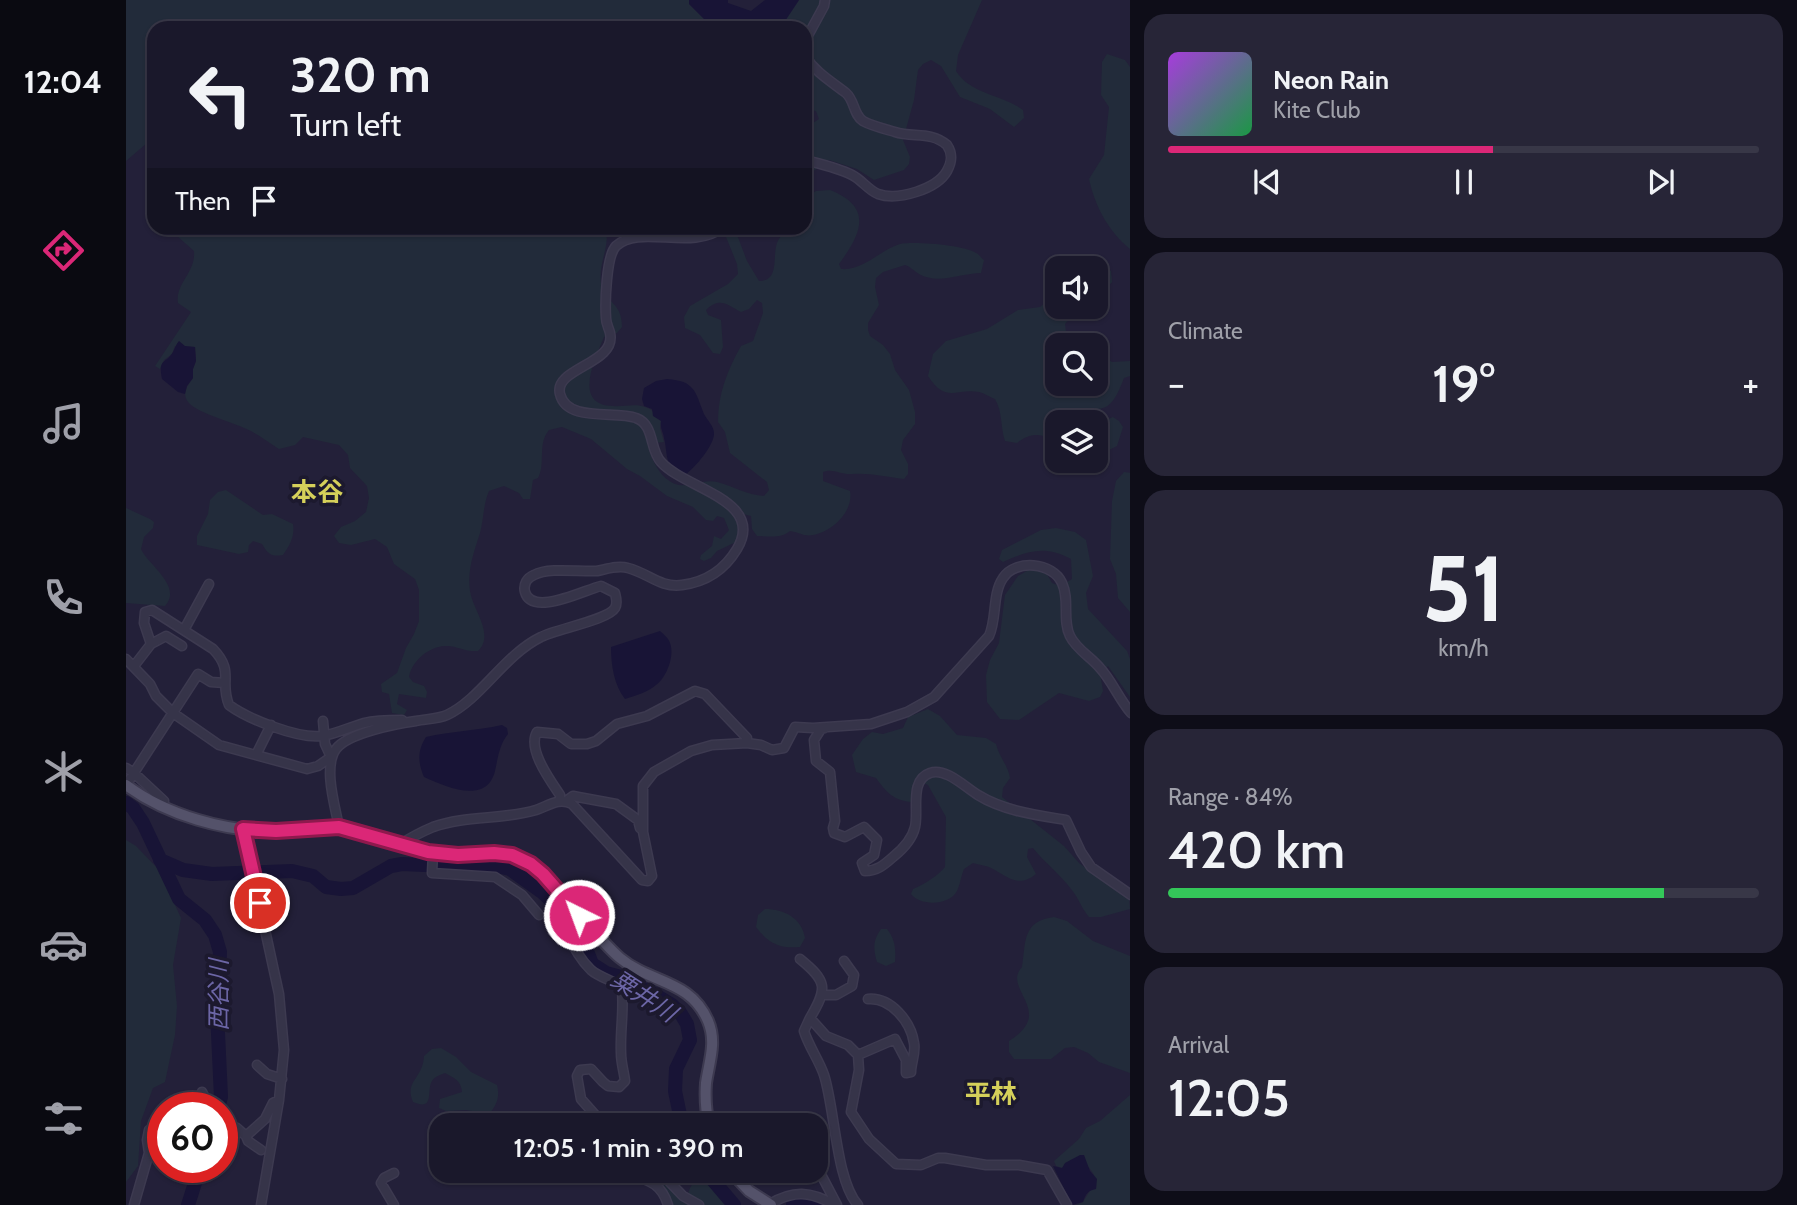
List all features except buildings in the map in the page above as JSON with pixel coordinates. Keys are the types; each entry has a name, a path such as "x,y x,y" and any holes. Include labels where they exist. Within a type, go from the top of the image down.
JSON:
{"main road":[{"path":"126,785 162,806 186,815 243,829 276,831 339,827 433,856 494,853 512,855 531,864 560,904 618,957 640,972 687,992 702,1010 712,1039 706,1097 708,1113"},
{"path":"741,1183 771,1205"}],"street":[{"path":"812,29 825,0"},
{"path":"812,63 837,89 845,93 854,106 856,115 862,120 899,134 935,137 947,145 951,158 944,176 936,182 926,188 889,196 873,191 850,174 812,162"},
{"path":"126,659 173,713 219,745 307,769 318,766 331,757 338,746 347,740 376,730 446,716 464,704 519,650 530,643 555,631 606,615 615,609 615,593 601,586 536,604 529,600 525,593 526,581 531,575 541,572 596,571 625,567 656,582 681,585 706,579 717,572 736,551 743,538 744,527 740,515 716,495 684,480 667,468 654,451 645,424 636,418 583,413 566,404 559,393 559,387 565,378 594,360 610,342 606,310 608,267 613,249 632,239 705,238 710,235"},
{"path":"724,743 755,743 772,750 784,748 795,727 871,724 907,712 934,697 989,636 1002,579 1013,569 1026,566 1044,567 1058,576 1066,592 1071,638 1102,670 1130,713"},
{"path":"184,630 209,584"},
{"path":"151,644 144,623 145,612 148,610 157,612 220,656 226,665 225,683 229,705 271,726 323,736 373,721 399,719 411,722"},
{"path":"134,666 151,644 166,636 182,646"},
{"path":"126,785 130,770 173,713 198,674 211,682 225,683"},
{"path":"399,845 434,827 482,816 534,810 563,801 573,796 616,804 638,820 652,868 652,876 648,881 642,880 572,804 563,801 536,750 534,740 537,732 558,734 571,744 587,744 596,741 617,724 647,716 695,691 705,694 747,738"},
{"path":"323,721 323,736 331,757 330,768 339,827"},
{"path":"373,721 376,730"},
{"path":"256,755 271,726"},
{"path":"832,726 821,729 814,740 816,761 830,772 834,833 845,836 864,827 877,840 874,855 862,863 865,871 884,865 911,840 917,815 918,787 923,777 932,772 942,773 981,797 1023,813 1066,820 1091,867 1130,895"},
{"path":"643,832 643,786 654,772 691,751 732,739 747,738 767,744 772,750"},
{"path":"130,770 164,801 162,806"},
{"path":"243,829 283,1024 285,1050 261,1205"},
{"path":"433,856 432,873 495,877 522,895 539,915"},
{"path":"560,904 554,911 574,948 589,968 621,986 622,990 624,1015 621,1053 625,1082 620,1087 608,1086 591,1069 586,1068 580,1070 577,1076 581,1099 595,1113"},
{"path":"800,959 817,973 822,982 822,995 804,1031 824,1076 848,1189 858,1205"},
{"path":"822,995 836,995 852,986 854,975 844,961"},
{"path":"858,1055 895,1039 906,1060 906,1073 911,1072 914,1041 901,1016 881,999 868,999"},
{"path":"810,1018 825,1036 848,1045 858,1055 859,1070 851,1112 862,1130 896,1164 921,1165 945,1158 986,1165 1019,1165 1047,1170 1066,1205"},
{"path":"257,1065 267,1074 282,1079"},
{"path":"246,1136 265,1119 273,1103 279,1100"},
{"path":"238,1129 248,1141 261,1150"},
{"path":"134,1205 147,1160"},
{"path":"394,1173 384,1178 381,1183 394,1205"},
{"path":"653,1183 664,1194 668,1205"},
{"path":"671,1183 683,1196 699,1205"},
{"path":"825,1183 836,1205"},
{"path":"771,1205 793,1194 803,1193 836,1205"}],"shaded area":[{"path":"126,0 689,0 689,4 706,21 147,21 147,143 126,161"},
{"path":"689,0 728,0 728,3 751,11 765,0 799,0 785,21 706,21 689,4"},
{"path":"799,0 982,0 958,55 956,71 970,85 1023,110 1024,118 1014,127 990,109 960,97 941,66 931,60 918,70 914,100 903,140 910,157 904,170 874,180 857,169 829,160 812,172 812,124 819,119 816,111 812,110 812,21 785,21"},
{"path":"1107,54 1125,60 1130,67 1130,249 1115,234 1104,217 1089,179 1104,155 1109,107 1101,95 1102,62"},
{"path":"830,190 844,197 853,204 858,213 858,231 839,264 841,269 857,267 893,247 907,243 961,248 970,250 984,260 981,273 934,278 919,274 905,265 883,272 876,278 879,305 868,323 868,330 870,336 890,354 895,370 909,390 915,412 915,424 903,440 901,450 908,464 908,474 904,479 823,472 823,481 850,491 849,506 834,525 810,535 790,531 779,536 757,536 752,529 751,516 743,514 736,542 704,561 700,559 701,555 712,546 714,536 721,539 729,530 724,518 717,516 713,521 706,520 693,507 667,496 627,469 591,439 562,427 549,430 543,441 540,472 538,478 533,480 530,499 523,499 519,493 504,486 489,491 487,496 469,576 472,599 484,630 483,644 478,651 445,646 422,656 409,677 413,682 424,686 426,698 399,694 397,704 407,710 404,715 392,713 389,694 382,692 381,684 397,673 414,634 419,621 419,590 415,579 394,564 387,547 375,539 351,545 339,543 334,536 341,527 366,512 369,498 367,486 350,468 348,455 339,445 303,437 295,445 279,449 251,431 193,407 185,393 193,378 195,347 175,346 160,369 155,366 191,312 178,303 178,296 192,266 194,251 176,235 607,235 601,283 619,312 622,327 617,333 604,337 600,346 590,379 593,398 600,404 641,406 654,412 661,421 664,442 655,443 649,449 660,471 673,483 684,485 717,482 764,496 769,490 767,482 730,453 725,432 718,422 722,392 728,374 741,346 753,341 763,313 762,303 757,300 749,309 741,312 719,303 706,310 708,315 721,320 723,347 720,354 713,353 700,335 685,328 684,317 690,306 728,284 738,274 727,235 737,235 747,261 759,281 770,277 773,273 777,243 782,235 812,235 812,194"},
{"path":"1108,269 1111,271 1112,282 1108,286"},
{"path":"1045,303 1045,319 1069,319 1065,324 1067,333 1045,333 1045,396 1108,396 1108,360 1112,362 1130,361 1130,376 1124,378 1118,392 1107,406 1088,410 1045,410 1045,437 1027,437 1017,443 1005,441 995,399 979,392 952,393 940,390 928,376 933,354 946,341 987,329 1018,310 1040,307"},
{"path":"179,341 185,346 195,347 193,378 185,394 178,392 162,379 161,372 162,365"},
{"path":"667,379 683,382 693,389 714,430 708,449 686,474 670,467 661,421 653,416 652,409 644,406 642,399 644,388 656,381"},
{"path":"1113,417 1123,427 1117,446 1108,450 1108,419"},
{"path":"1124,472 1130,473 1130,612 1118,598 1116,574 1110,559 1112,501 1116,481"},
{"path":"226,490 263,515 272,514 293,524 291,540 283,555 270,554 262,544 253,541 248,552 239,554 197,545 197,536 208,514 210,500 218,492"},
{"path":"126,508 154,522 153,528 144,537 141,549 167,583 170,591 165,606 126,603"},
{"path":"1056,528 1075,532 1086,540 1093,576 1086,593 1088,609 1127,651 1130,659 1130,697 1108,666 1100,673 1103,691 1100,697 1089,701 1059,693 1019,720 1000,719 987,702 986,675 999,643 1005,595 1018,576 1034,567 1044,569 1052,583 1060,586 1072,579 1071,559 1053,552 1037,551 1003,562 999,559 1002,550 1041,530"},
{"path":"660,631 671,644 667,670 653,687 625,699 614,674 611,647"},
{"path":"928,709 940,716 957,735 986,738 996,744 1010,778 1003,788 1002,797 1064,846 1079,863 1129,897 1130,909 1101,917 1089,917 1074,892 1033,848 1028,849 1027,857 1036,874 1030,878 1015,880 973,863 964,869 953,896 934,903 915,898 911,894 913,889 930,880 945,867 946,817 928,785 924,783 915,787 912,802 900,800 887,791 876,778 856,772 852,755 863,739 872,732 883,734 903,728 908,717"},
{"path":"502,725 507,728 508,734 501,747 491,781 484,788 454,788 424,777 419,757 426,737"},
{"path":"126,840 136,846 159,870 181,918 173,965 177,1006 175,1035 165,1082 153,1088 152,1092 147,1092 147,1104 141,1121 138,1166 126,1182"},
{"path":"765,909 785,913 796,920 805,938 800,947 780,946 761,933 756,927 758,915"},
{"path":"1054,917 1067,921 1093,941 1130,956 1130,1073 1099,1062 1074,1047 1065,1048 1051,1059 1014,1059 1009,1052 1009,1041 1022,1030 1028,1020 1029,1010 1017,975 1022,967 1025,941 1036,923"},
{"path":"881,929 887,929 895,948 895,962 886,966 877,962 875,953 875,941"},
{"path":"441,1048 456,1057 471,1072 497,1085 497,1101 490,1113 446,1111 439,1108 440,1099 462,1092 459,1082 445,1073 432,1081 427,1103 413,1102 412,1084 421,1070 424,1056 432,1049"},
{"path":"1130,1095 1130,1205 1076,1205 1083,1202 1091,1189 1096,1189 1094,1175 1079,1158 1071,1160 1062,1168 1056,1166 1054,1161 1079,1139 1086,1128 1100,1121"},
{"path":"1084,1155 1090,1171 1097,1179 1096,1189 1085,1196 1083,1202 1072,1205 1053,1166 1062,1168 1065,1163"},
{"path":"660,1183 672,1183 688,1194 694,1183 707,1183 727,1205 670,1205"}],"waterway":[{"name":"西谷川","path":"126,803 143,823 179,899 205,920 215,935 220,952 217,1012 221,1092"},
{"name":"粟井川","path":"160,860 183,870 212,874 292,871 313,876 326,887 341,889 353,888 391,866 402,864 488,864 510,869 542,892 565,914 581,935 592,964 652,993 681,1014 687,1024 690,1040 676,1069 675,1091 680,1113"},
{"name":"西谷川","path":"188,1205 195,1183"},
{"name":"粟井川","path":"715,1183 734,1205"},
{"name":"粟井川","path":"793,1205 815,1205"}],"district":[{"name":"本谷","path":"317,492"},
{"name":"平林","path":"991,1094"}],"route":[{"path":"260,903 243,829 276,831 339,827 428,852 512,855 531,864 543,874 579,915"}]}
